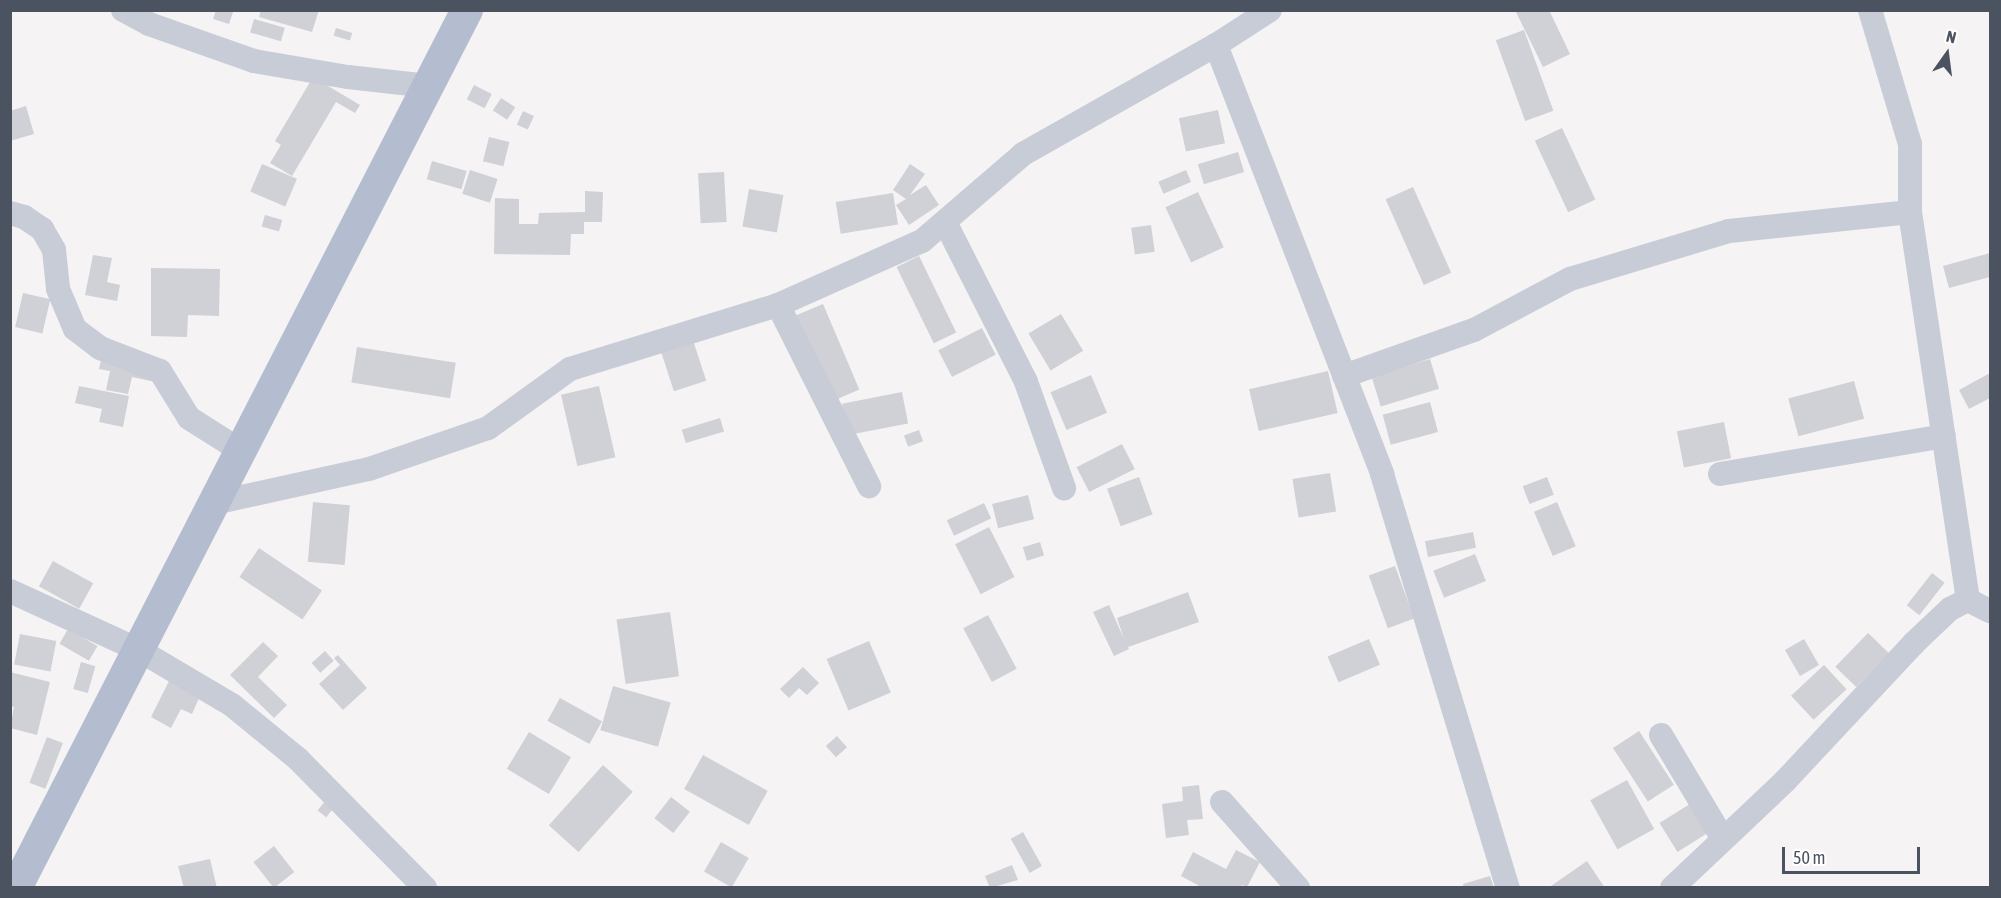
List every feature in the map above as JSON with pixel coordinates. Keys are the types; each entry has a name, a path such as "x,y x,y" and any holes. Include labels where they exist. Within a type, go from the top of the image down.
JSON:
{"main road":[{"path":"16,888 467,10"}],"street":[{"path":"123,10 149,24 254,61 348,77 428,86"},
{"path":"214,503 369,469 488,428 570,369 778,304 922,241 1023,154 1216,45 1270,10"},
{"path":"1870,10 1910,144 1910,212 1968,600"},
{"path":"1216,45 1382,474 1508,888"},
{"path":"1344,376 1474,330 1570,279 1718,235 1910,212"},
{"path":"10,213 24,217 42,229 54,250 58,289 75,329 100,348 160,371 189,418 241,452"},
{"path":"945,222 1026,382 1064,488"},
{"path":"778,304 869,486"},
{"path":"1720,474 1944,436"},
{"path":"10,591 139,650 232,705 298,759 425,888"},
{"path":"1968,600 1990,611"},
{"path":"1672,888 1785,781 1914,643 1950,609 1968,600"},
{"path":"1661,735 1723,839"},
{"path":"1222,802 1298,888"}],"building":[{"path":"216,10 233,12 229,24 213,19"},
{"path":"261,10 319,10 312,32 259,17"},
{"path":"1515,10 1549,10 1570,54 1543,67"},
{"path":"254,19 285,28 281,41 250,32"},
{"path":"336,28 352,33 350,41 334,36"},
{"path":"1524,30 1553,111 1525,121 1496,40"},
{"path":"313,77 360,105 355,113 336,102 292,176 270,163 281,145 275,141"},
{"path":"474,85 492,94 485,108 467,99"},
{"path":"501,98 515,107 507,120 493,111"},
{"path":"26,106 34,134 10,141 10,111"},
{"path":"1218,110 1225,143 1186,152 1179,118"},
{"path":"523,111 534,116 528,130 517,125"},
{"path":"1562,128 1595,200 1568,212 1535,141"},
{"path":"489,137 509,142 503,166 483,161"},
{"path":"1238,152 1244,172 1204,184 1198,164"},
{"path":"432,161 467,171 461,189 427,179"},
{"path":"262,164 297,179 285,206 250,192"},
{"path":"910,164 925,174 910,195 926,185 939,205 909,225 896,205 906,199 893,190"},
{"path":"470,170 498,179 490,203 462,194"},
{"path":"1186,170 1191,182 1163,194 1158,182"},
{"path":"724,172 727,222 701,223 698,173"},
{"path":"1413,187 1451,273 1424,285 1386,199"},
{"path":"749,189 783,195 777,233 742,226"},
{"path":"585,191 603,192 602,222 584,222 584,234 571,234 570,255 494,254 495,198 519,199 519,224 538,224 539,213 585,212"},
{"path":"1198,192 1224,247 1191,262 1165,207"},
{"path":"893,193 898,225 841,234 836,202"},
{"path":"265,215 282,220 279,231 262,227"},
{"path":"1151,225 1155,252 1135,255 1131,228"},
{"path":"1990,253 1990,277 1949,288 1943,266"},
{"path":"93,255 112,258 107,282 120,285 117,301 85,295"},
{"path":"919,256 956,332 934,343 897,267"},
{"path":"151,268 220,269 219,316 188,315 187,337 151,336"},
{"path":"23,293 50,299 42,333 15,327"},
{"path":"823,304 859,390 833,401 796,315"},
{"path":"1061,314 1083,351 1051,370 1028,334"},
{"path":"982,328 996,355 952,377 938,350"},
{"path":"692,337 706,381 674,391 660,348"},
{"path":"357,347 456,363 450,398 351,383"},
{"path":"103,351 160,383 132,377 128,394 106,390 110,371 99,369"},
{"path":"1430,359 1439,389 1381,406 1372,377"},
{"path":"1328,371 1338,413 1259,431 1249,389"},
{"path":"1990,373 1990,398 1969,409 1959,390"},
{"path":"1091,375 1107,413 1067,430 1050,392"},
{"path":"1854,381 1864,419 1798,436 1788,399"},
{"path":"79,386 129,396 123,427 99,422 102,409 75,403"},
{"path":"599,386 615,457 577,466 561,395"},
{"path":"902,392 908,423 848,435 842,404"},
{"path":"1430,402 1438,432 1391,445 1383,415"},
{"path":"720,418 724,431 686,443 682,430"},
{"path":"1724,422 1731,458 1684,467 1677,431"},
{"path":"919,430 923,441 908,447 904,435"},
{"path":"1122,444 1135,469 1089,492 1077,467"},
{"path":"1330,473 1336,512 1299,517 1292,479"},
{"path":"1139,477 1153,515 1121,526 1107,489"},
{"path":"1547,477 1554,495 1530,504 1523,486"},
{"path":"1028,495 1034,519 998,528 992,504"},
{"path":"313,502 350,505 345,565 308,562"},
{"path":"1557,502 1576,546 1553,556 1534,512"},
{"path":"984,503 991,518 954,536 947,520"},
{"path":"989,527 1014,577 981,594 955,544"},
{"path":"1473,532 1476,548 1428,557 1425,541"},
{"path":"1040,542 1044,555 1027,561 1023,547"},
{"path":"259,548 322,590 302,620 239,577"},
{"path":"1475,554 1486,581 1444,598 1433,571"},
{"path":"53,561 93,583 79,609 39,586"},
{"path":"1395,566 1414,619 1388,628 1369,576"},
{"path":"1932,573 1945,583 1919,615 1907,605"},
{"path":"1188,592 1199,622 1128,647 1129,649 1114,656 1093,612 1109,605 1124,639 1117,618"},
{"path":"670,612 679,676 626,684 617,620"},
{"path":"988,615 1017,669 992,682 963,628"},
{"path":"68,629 97,646 89,661 60,644"},
{"path":"1868,633 1889,653 1856,687 1835,667"},
{"path":"20,634 56,641 50,671 14,664"},
{"path":"1369,639 1380,665 1339,682 1328,657"},
{"path":"1804,639 1819,665 1800,676 1785,650"},
{"path":"869,641 891,693 849,711 827,659"},
{"path":"263,642 278,656 258,677 287,705 274,718 230,675"},
{"path":"325,651 334,661 320,673 312,663"},
{"path":"338,655 367,688 343,710 319,684 340,665 334,658"},
{"path":"81,662 95,666 88,693 73,689"},
{"path":"1824,665 1847,689 1814,720 1791,696"},
{"path":"803,667 819,683 807,695 799,688 789,698 780,689"},
{"path":"10,672 50,682 37,735 10,728 14,707 10,706"},
{"path":"169,681 200,696 192,714 181,709 171,728 151,717"},
{"path":"613,686 671,703 658,747 600,730"},
{"path":"560,698 602,721 589,744 547,721"},
{"path":"1639,731 1674,785 1648,802 1613,748"},
{"path":"529,732 571,757 549,794 507,769"},
{"path":"837,736 847,747 836,757 826,746"},
{"path":"47,737 63,743 45,789 29,783"},
{"path":"703,755 768,791 749,825 684,789"},
{"path":"603,765 633,792 579,852 549,825"},
{"path":"1627,780 1654,829 1617,849 1590,800"},
{"path":"1199,785 1203,819 1187,820 1189,835 1166,838 1162,804 1183,801 1182,787"},
{"path":"671,797 690,812 673,833 654,818"},
{"path":"325,801 334,808 326,817 318,810"},
{"path":"1690,804 1708,833 1677,852 1659,823"},
{"path":"1023,832 1042,866 1030,873 1011,839"},
{"path":"721,842 749,858 732,887 704,871"},
{"path":"274,846 294,872 274,888 254,862"},
{"path":"1236,850 1260,862 1247,887 1242,885 1240,888 1203,888 1181,876 1193,852 1226,869"},
{"path":"210,859 217,888 184,888 178,866"},
{"path":"1587,861 1605,888 1548,888"},
{"path":"1012,865 1018,880 990,888 985,876"},
{"path":"1490,876 1494,888 1464,888 1463,884"}]}
